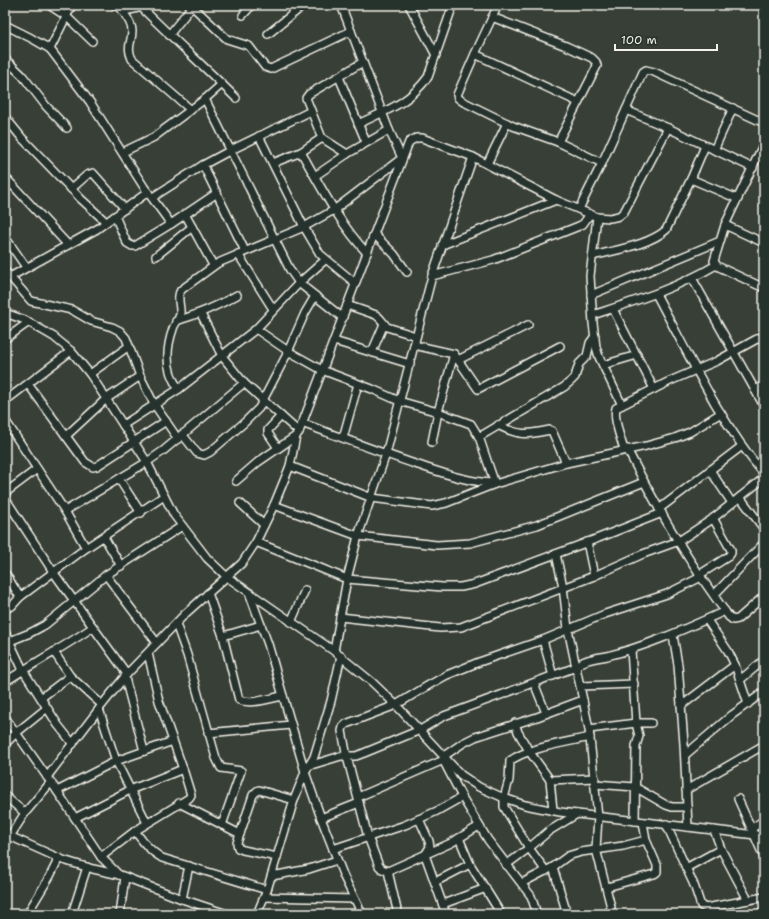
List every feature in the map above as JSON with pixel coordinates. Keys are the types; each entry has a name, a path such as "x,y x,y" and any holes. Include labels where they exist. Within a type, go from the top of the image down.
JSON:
{"street":[{"path":"49,5 66,16 92,41"},
{"path":"50,49 72,5"},
{"path":"114,5 122,10 128,11 142,6 169,35 204,66 236,98"},
{"path":"243,15 252,5"},
{"path":"268,34 304,5"},
{"path":"341,5 389,130 402,158"},
{"path":"408,5 436,55"},
{"path":"358,124 402,103 421,86 428,77 453,5"},
{"path":"498,5 474,54 457,95 458,98 507,123 558,142 602,163"},
{"path":"169,35 193,6 227,38 249,46 265,67 268,68 277,66 351,31"},
{"path":"122,10 131,24 132,30 128,46 132,59 191,110"},
{"path":"492,17 566,46 592,58 596,62 597,66 558,142"},
{"path":"5,25 50,49 90,102 170,224"},
{"path":"474,54 578,102"},
{"path":"5,59 22,75 46,106 67,128"},
{"path":"347,154 322,138 306,102 306,96 363,62"},
{"path":"579,209 602,163 643,72 646,70 764,122"},
{"path":"339,77 366,142"},
{"path":"123,152 149,140 191,110 222,84"},
{"path":"205,99 290,270 299,283 343,318"},
{"path":"714,150 733,108"},
{"path":"626,110 753,168"},
{"path":"311,111 203,165 125,209 68,245 26,267 7,274 31,301 72,310 91,321 120,331 130,346 140,376 154,404 166,421 180,436 197,453 204,455 210,452 259,408 315,296"},
{"path":"5,117 22,138 71,189 106,222"},
{"path":"487,164 507,123"},
{"path":"5,844 7,835 49,780 100,707 126,676 157,643 208,593 242,563 256,542 290,466 297,434 348,306 355,283 409,142 416,138 422,138 473,157 556,200 594,215 610,218 619,216 624,212 668,128"},
{"path":"315,176 366,142 389,130"},
{"path":"259,136 304,227 320,254 325,260 355,283"},
{"path":"273,163 301,152 322,138"},
{"path":"764,143 725,225 714,261 716,265 764,288"},
{"path":"593,256 645,242 662,234 666,230 691,179 705,146"},
{"path":"301,152 334,210 356,241 367,253"},
{"path":"334,651 347,578 358,536 386,454 432,276 473,157"},
{"path":"179,389 172,380 169,370 168,354 172,330 180,314 179,292 213,266 275,238 304,227 334,210 402,158"},
{"path":"203,165 245,251"},
{"path":"71,189 87,174 93,173 125,209"},
{"path":"5,177 68,245"},
{"path":"691,179 738,199"},
{"path":"115,216 124,239 132,246 142,243 216,192"},
{"path":"442,245 556,200"},
{"path":"185,214 213,266"},
{"path":"594,215 593,256 590,276 592,315 596,347 622,405"},
{"path":"432,276 493,260 584,224 594,215"},
{"path":"725,225 764,243"},
{"path":"156,256 192,227"},
{"path":"374,234 394,254 407,272"},
{"path":"5,237 26,267"},
{"path":"591,295 720,241"},
{"path":"238,254 273,309"},
{"path":"122,425 179,389 256,329 273,309 299,283 325,260"},
{"path":"592,315 656,294 692,278 716,265"},
{"path":"692,278 764,406"},
{"path":"656,294 721,413 742,446 764,474"},
{"path":"176,321 202,314 237,296"},
{"path":"348,306 380,317 387,327 416,336"},
{"path":"613,308 654,389"},
{"path":"5,313 29,322 54,337 71,351 90,374 147,462 174,515 207,558 227,577 341,656 372,682 420,730 461,775 479,787 525,805 598,817 714,830 752,832 764,836"},
{"path":"202,314 222,356 244,383 281,416 297,434"},
{"path":"5,338 29,322"},
{"path":"372,352 384,324"},
{"path":"432,442 438,412 456,357 528,325"},
{"path":"256,329 288,351 322,370 399,401 438,412 471,424 479,437 495,484"},
{"path":"764,335 717,361 616,408 618,427 626,450 660,511 700,576 733,620 738,619 764,596"},
{"path":"479,437 564,387 571,381 575,377 579,364 587,356 590,343 595,336"},
{"path":"334,341 410,364"},
{"path":"414,345 456,357 478,389 560,346"},
{"path":"90,374 130,346"},
{"path":"5,401 71,351"},
{"path":"603,365 638,355"},
{"path":"66,436 106,399 140,376"},
{"path":"65,511 147,462 244,383"},
{"path":"28,384 85,462 93,467 97,466 133,441 166,421"},
{"path":"343,438 358,384"},
{"path":"755,390 764,384"},
{"path":"290,466 372,498 432,506 446,503 495,484 566,463 646,446 685,434 721,413"},
{"path":"278,448 268,433 268,430 281,416"},
{"path":"5,420 65,511 86,548"},
{"path":"302,423 386,454 464,479 480,483 495,484"},
{"path":"498,425 516,433 528,434 550,430 552,431 566,463"},
{"path":"236,482 258,462 297,434"},
{"path":"256,542 347,578 442,587 461,587 475,584 556,554 660,511 742,446"},
{"path":"5,493 37,469"},
{"path":"710,470 732,503"},
{"path":"340,617 440,628 461,627 594,576 643,554 679,541 713,518 764,478"},
{"path":"118,479 141,513"},
{"path":"274,504 358,536 437,545 470,543 537,525 644,482"},
{"path":"5,609 12,606 20,597 86,548 141,513 164,496"},
{"path":"740,497 764,529"},
{"path":"5,498 54,573 126,676 144,751"},
{"path":"240,503 264,525"},
{"path":"479,826 425,855 388,871 382,869 379,866 368,837 347,757 342,731 346,724 396,705 447,675 509,651 543,640 605,614 670,593 700,576 731,553 731,550 713,518"},
{"path":"7,642 46,625 106,575 182,526"},
{"path":"104,536 121,566"},
{"path":"587,542 594,576"},
{"path":"714,595 764,543"},
{"path":"556,554 563,587 568,630 589,729 598,817 596,849 611,907 610,911 606,914"},
{"path":"5,573 20,597"},
{"path":"106,575 157,643"},
{"path":"291,622 305,590"},
{"path":"208,593 223,636 239,700 251,702 283,696"},
{"path":"250,594 261,625 291,725 307,769 321,818 337,860 362,914"},
{"path":"307,769 341,756 356,756 364,753 420,730 444,716 553,676 591,660 631,650 726,611"},
{"path":"706,620 728,651 748,704"},
{"path":"176,624 187,655 208,733 219,766 223,768 241,770 222,824"},
{"path":"223,636 261,625"},
{"path":"5,682 93,627"},
{"path":"5,632 7,642 23,670 47,708 73,744"},
{"path":"673,634 682,706 688,827"},
{"path":"543,640 553,676"},
{"path":"631,650 636,723 639,736 636,746 635,821"},
{"path":"54,652 70,676 100,707 116,761 148,823"},
{"path":"101,857 135,831 189,798 190,795 183,769 159,701 148,653"},
{"path":"257,914 272,876 294,800 314,756 331,701 341,656"},
{"path":"740,680 764,660"},
{"path":"682,706 734,665"},
{"path":"41,698 70,676"},
{"path":"534,683 546,713"},
{"path":"581,686 634,684"},
{"path":"685,755 732,715 764,692"},
{"path":"321,818 444,758 463,743 475,737 583,700"},
{"path":"5,744 47,708"},
{"path":"5,717 101,857 122,876"},
{"path":"515,723 518,732 529,751 550,780 553,810"},
{"path":"589,729 636,723 650,723"},
{"path":"208,733 291,725"},
{"path":"546,871 529,848 505,809 503,803 509,780 510,761 529,751 590,737"},
{"path":"57,791 116,761 173,741"},
{"path":"686,790 764,745"},
{"path":"444,758 462,797 479,826 531,896 537,914"},
{"path":"75,818 130,790 183,769"},
{"path":"550,780 595,781 635,788 666,805 672,807 687,807"},
{"path":"277,858 239,849 237,843 256,791 259,790 294,800"},
{"path":"5,796 25,813"},
{"path":"333,849 420,819 462,797"},
{"path":"738,800 764,857"},
{"path":"179,803 240,834"},
{"path":"506,864 529,848 548,831 577,814"},
{"path":"420,819 429,841 430,848 425,855"},
{"path":"752,832 764,820"},
{"path":"607,887 657,872 657,864 646,840 643,822"},
{"path":"666,824 703,908 764,897"},
{"path":"714,830 721,850 748,900"},
{"path":"135,831 143,843 152,852 162,858 266,893 296,898 354,899"},
{"path":"7,835 59,858 122,876 182,899 227,914"},
{"path":"458,838 470,864 501,914"},
{"path":"522,884 553,867 568,856 596,849 623,846 646,840"},
{"path":"686,868 721,850"},
{"path":"425,855 446,914"},
{"path":"27,914 59,858"},
{"path":"272,876 315,868 337,860"},
{"path":"435,882 470,864"},
{"path":"182,899 189,866"},
{"path":"72,914 87,867"},
{"path":"553,867 567,914"},
{"path":"388,871 398,914"},
{"path":"120,914 122,876"},
{"path":"443,904 486,888"},
{"path":"759,914 764,911"}]}
